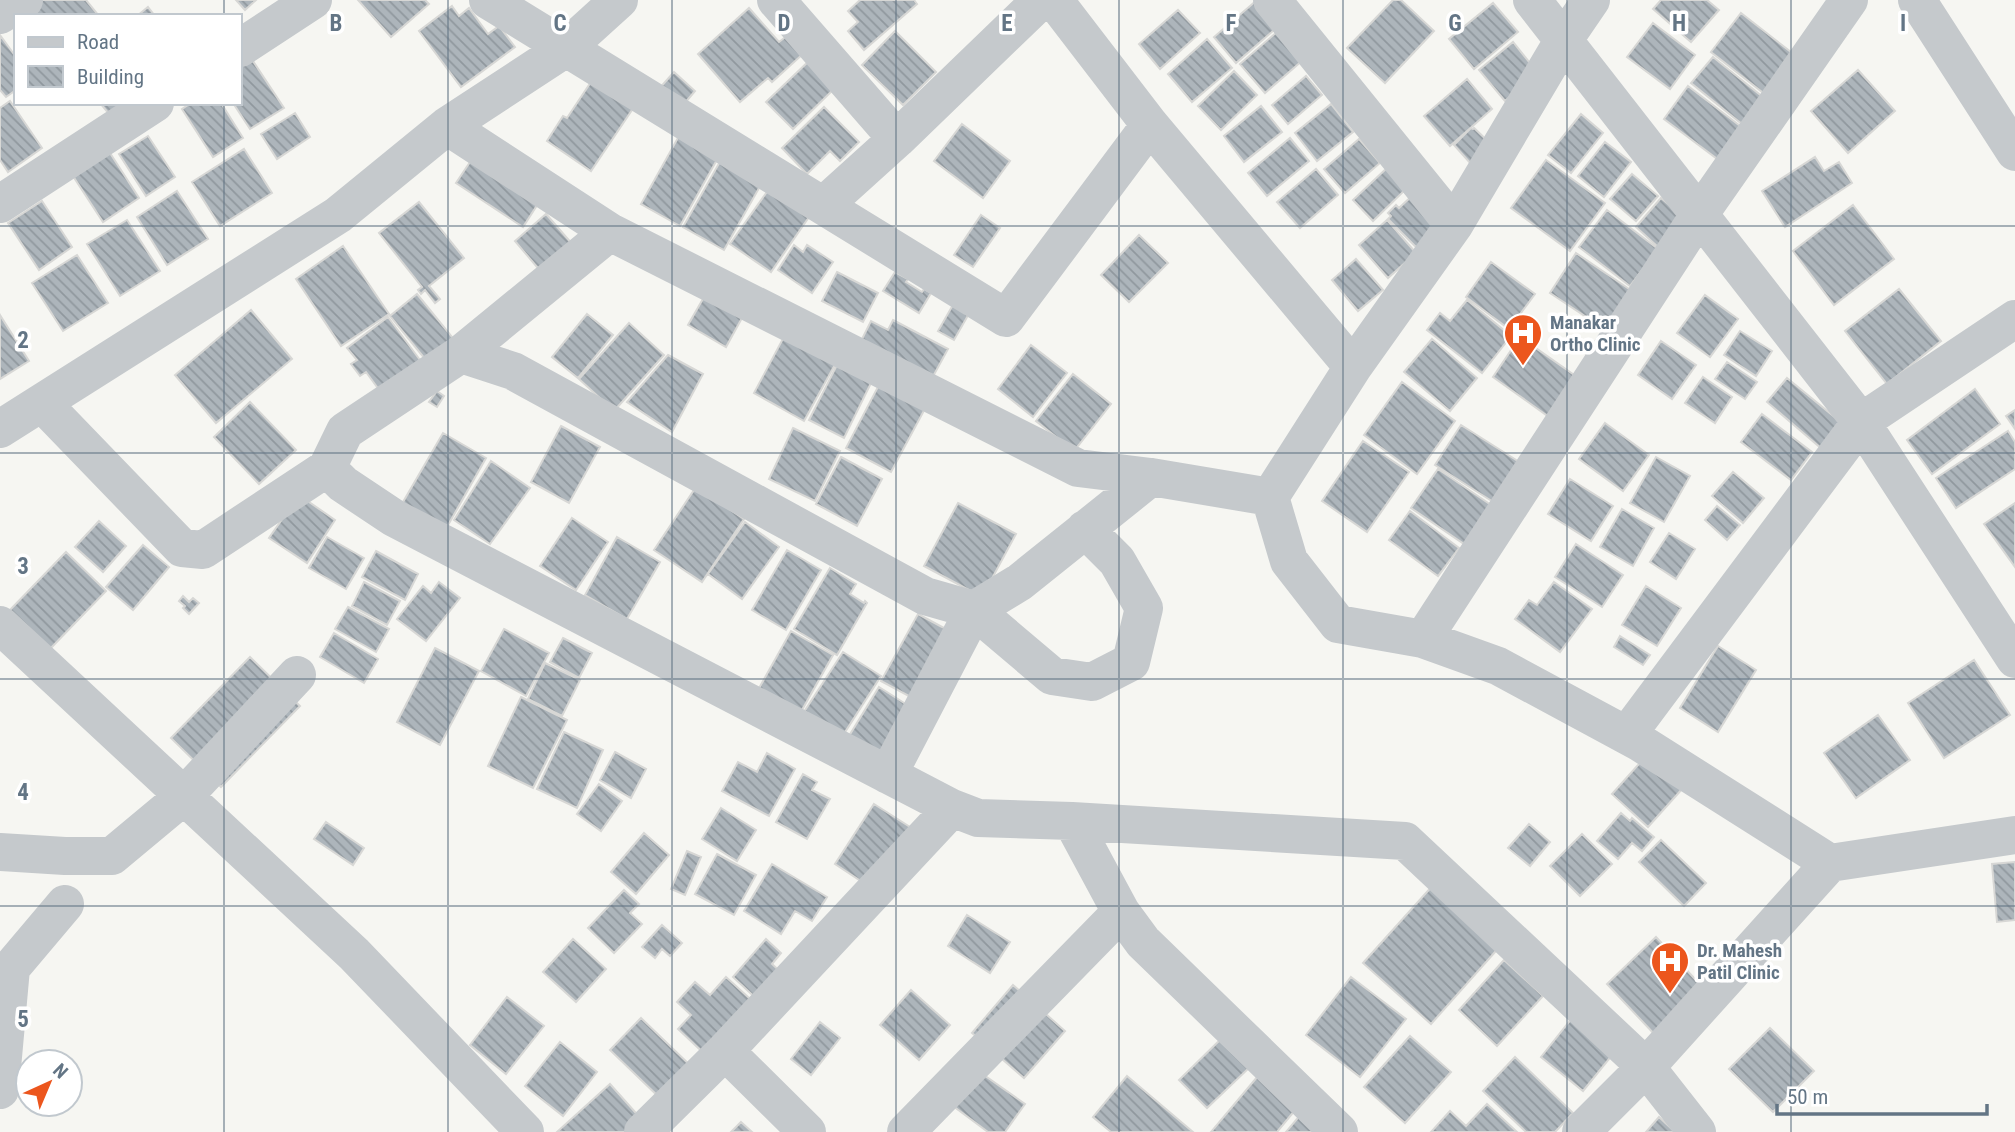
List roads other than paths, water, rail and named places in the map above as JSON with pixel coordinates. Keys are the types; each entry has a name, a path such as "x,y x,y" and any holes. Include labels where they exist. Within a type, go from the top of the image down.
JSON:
{"street":[{"path":"0,15 24,0"},
{"path":"242,47 313,0"},
{"path":"488,0 1006,318 1150,125"},
{"path":"0,429 338,215 447,127 566,48 619,0"},
{"path":"776,0 897,139"},
{"path":"824,205 897,139 1041,0"},
{"path":"1054,0 1150,125 1353,367"},
{"path":"1272,0 1454,225"},
{"path":"1532,0 1861,422 2015,659"},
{"path":"1591,0 1563,41 1454,225 1353,367 1270,497 1289,561 1338,624 1423,639 1498,666 1627,735 1830,863"},
{"path":"1423,639 1699,215 1849,0"},
{"path":"1917,0 2015,152"},
{"path":"0,204 152,105"},
{"path":"447,127 610,232 1078,468 1270,497"},
{"path":"42,403 182,548 203,550 327,468 345,430 461,354 610,232"},
{"path":"1627,735 1861,422 2015,320"},
{"path":"461,354 513,371 925,596 974,610 1052,676 1092,682 1131,662 1144,608 1117,561 1085,529"},
{"path":"327,468 344,484 394,518 952,808 978,818 1405,841 1646,1068 1697,1132"},
{"path":"888,775 974,610 1020,582 1151,477"},
{"path":"0,625 354,954 525,1132"},
{"path":"0,852 112,856 184,796 297,675"},
{"path":"643,1132 725,1051 952,808"},
{"path":"1072,821 1121,912 1143,942 1339,1132"},
{"path":"1581,1132 1646,1068 1830,863 2015,835"},
{"path":"0,1090 11,968 65,904"},
{"path":"906,1132 1121,912"},
{"path":"725,1051 807,1132"}],"place":[{"name":"Manakar Ortho Clinic","path":"1523,367"},
{"name":"Dr. Mahesh Patil Clinic","path":"1670,995"}]}
